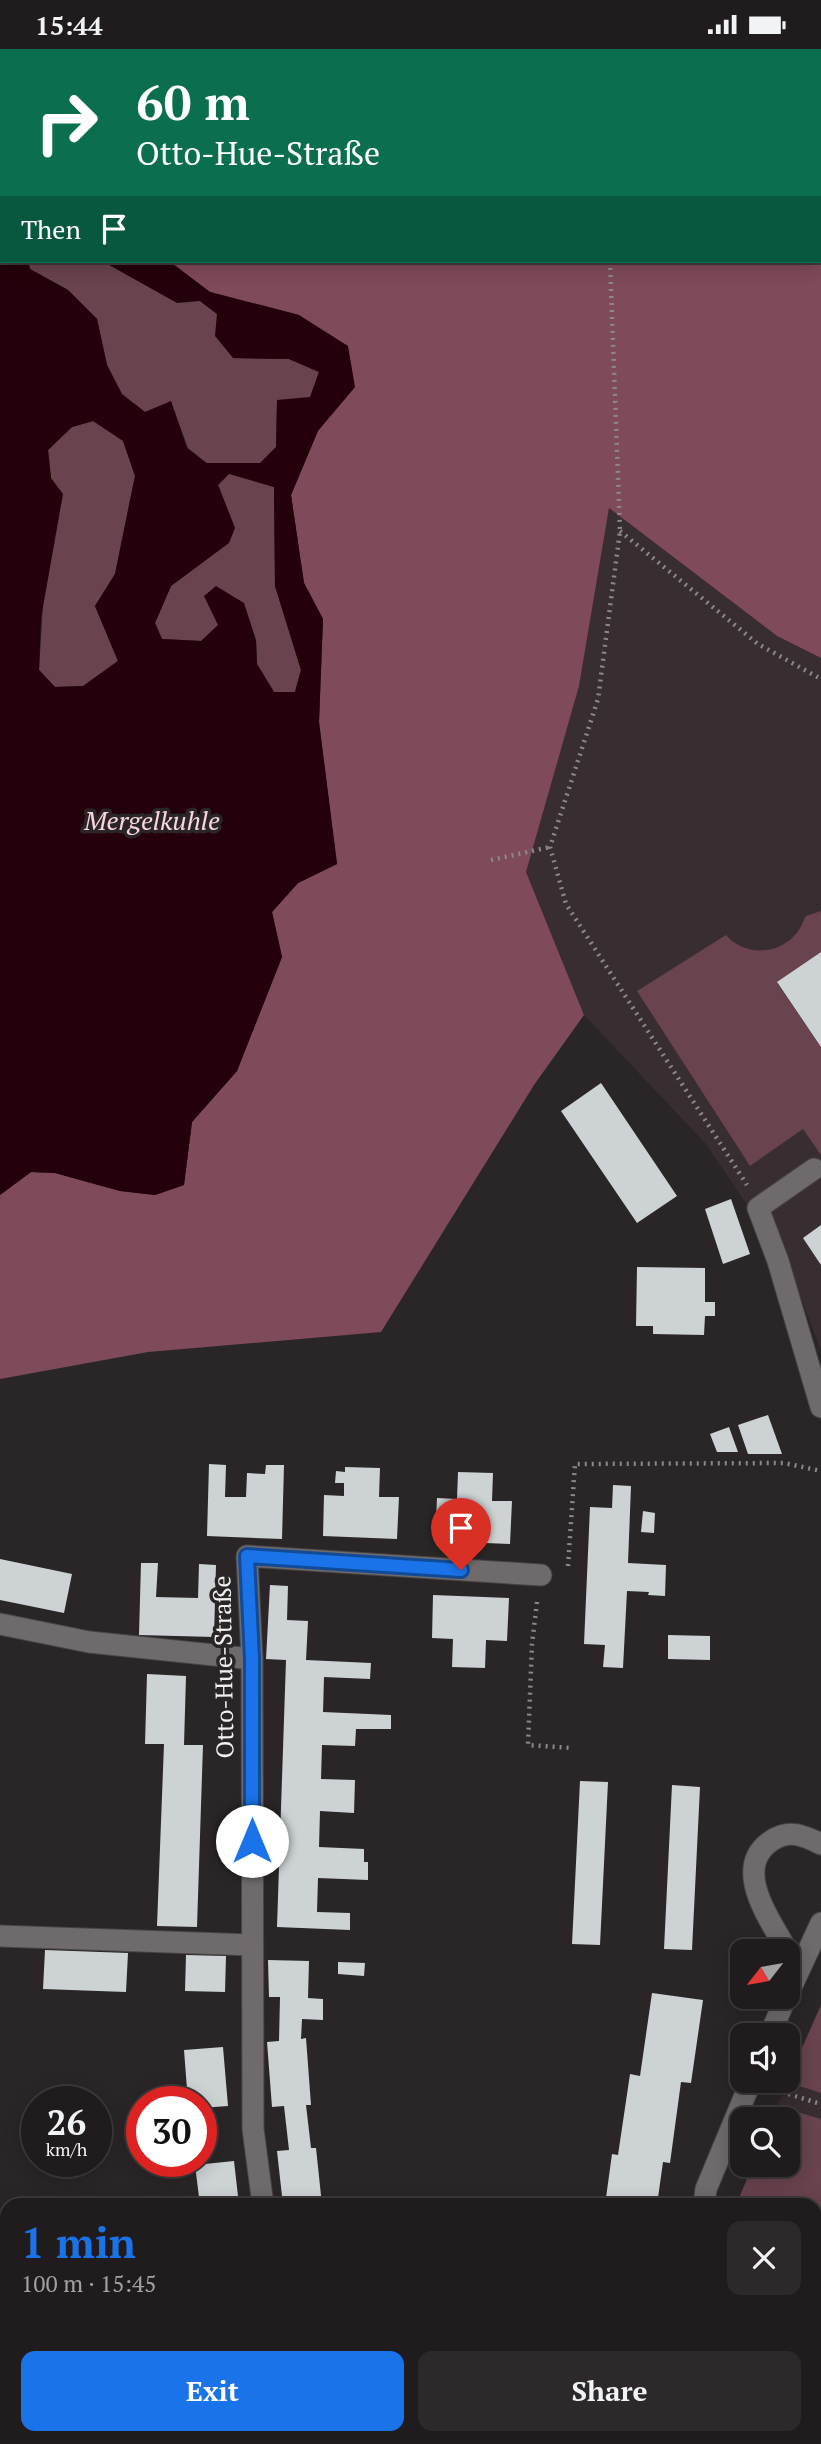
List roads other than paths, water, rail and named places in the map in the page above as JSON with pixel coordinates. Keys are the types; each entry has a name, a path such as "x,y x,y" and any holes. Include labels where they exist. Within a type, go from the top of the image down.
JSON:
{"street":[{"path":"814,1169 758,1207 778,1261 821,1407"},
{"name":"Otto-Hue-Straße","path":"262,2198 253,2129 252,1659 247,1556 541,1575"},
{"path":"0,1624 89,1642 252,1659"},
{"path":"781,1939 756,1892 752,1871 756,1857 779,1836 792,1833 821,1844"},
{"path":"800,1948 821,1923"},
{"path":"0,1936 252,1945"},
{"path":"705,2198 706,2189 746,2093"}],"water":[{"name":"Mergelkuhle","path":"0,263 28,263 30,269 68,290 97,319 107,365 122,394 145,412 171,401 187,448 206,463 260,463 276,447 277,400 310,397 319,372 289,359 233,358 215,336 217,314 200,301 177,303 106,263 172,263 210,292 299,315 348,346 355,387 318,431 291,495 304,583 323,619 319,722 337,864 298,883 272,912 282,957 237,1071 192,1122 184,1185 155,1195 120,1191 55,1173 31,1172 0,1195","holes":["93,421 123,441 135,476 115,574 95,606 118,661 83,686 55,687 39,670 41,618 63,494 51,478 48,450 72,427","229,474 274,487 275,586 301,670 295,692 274,692 257,664 256,640 244,603 216,586 204,596 218,625 201,641 162,639 155,623 171,586 229,543 235,528 218,485"]}]}
